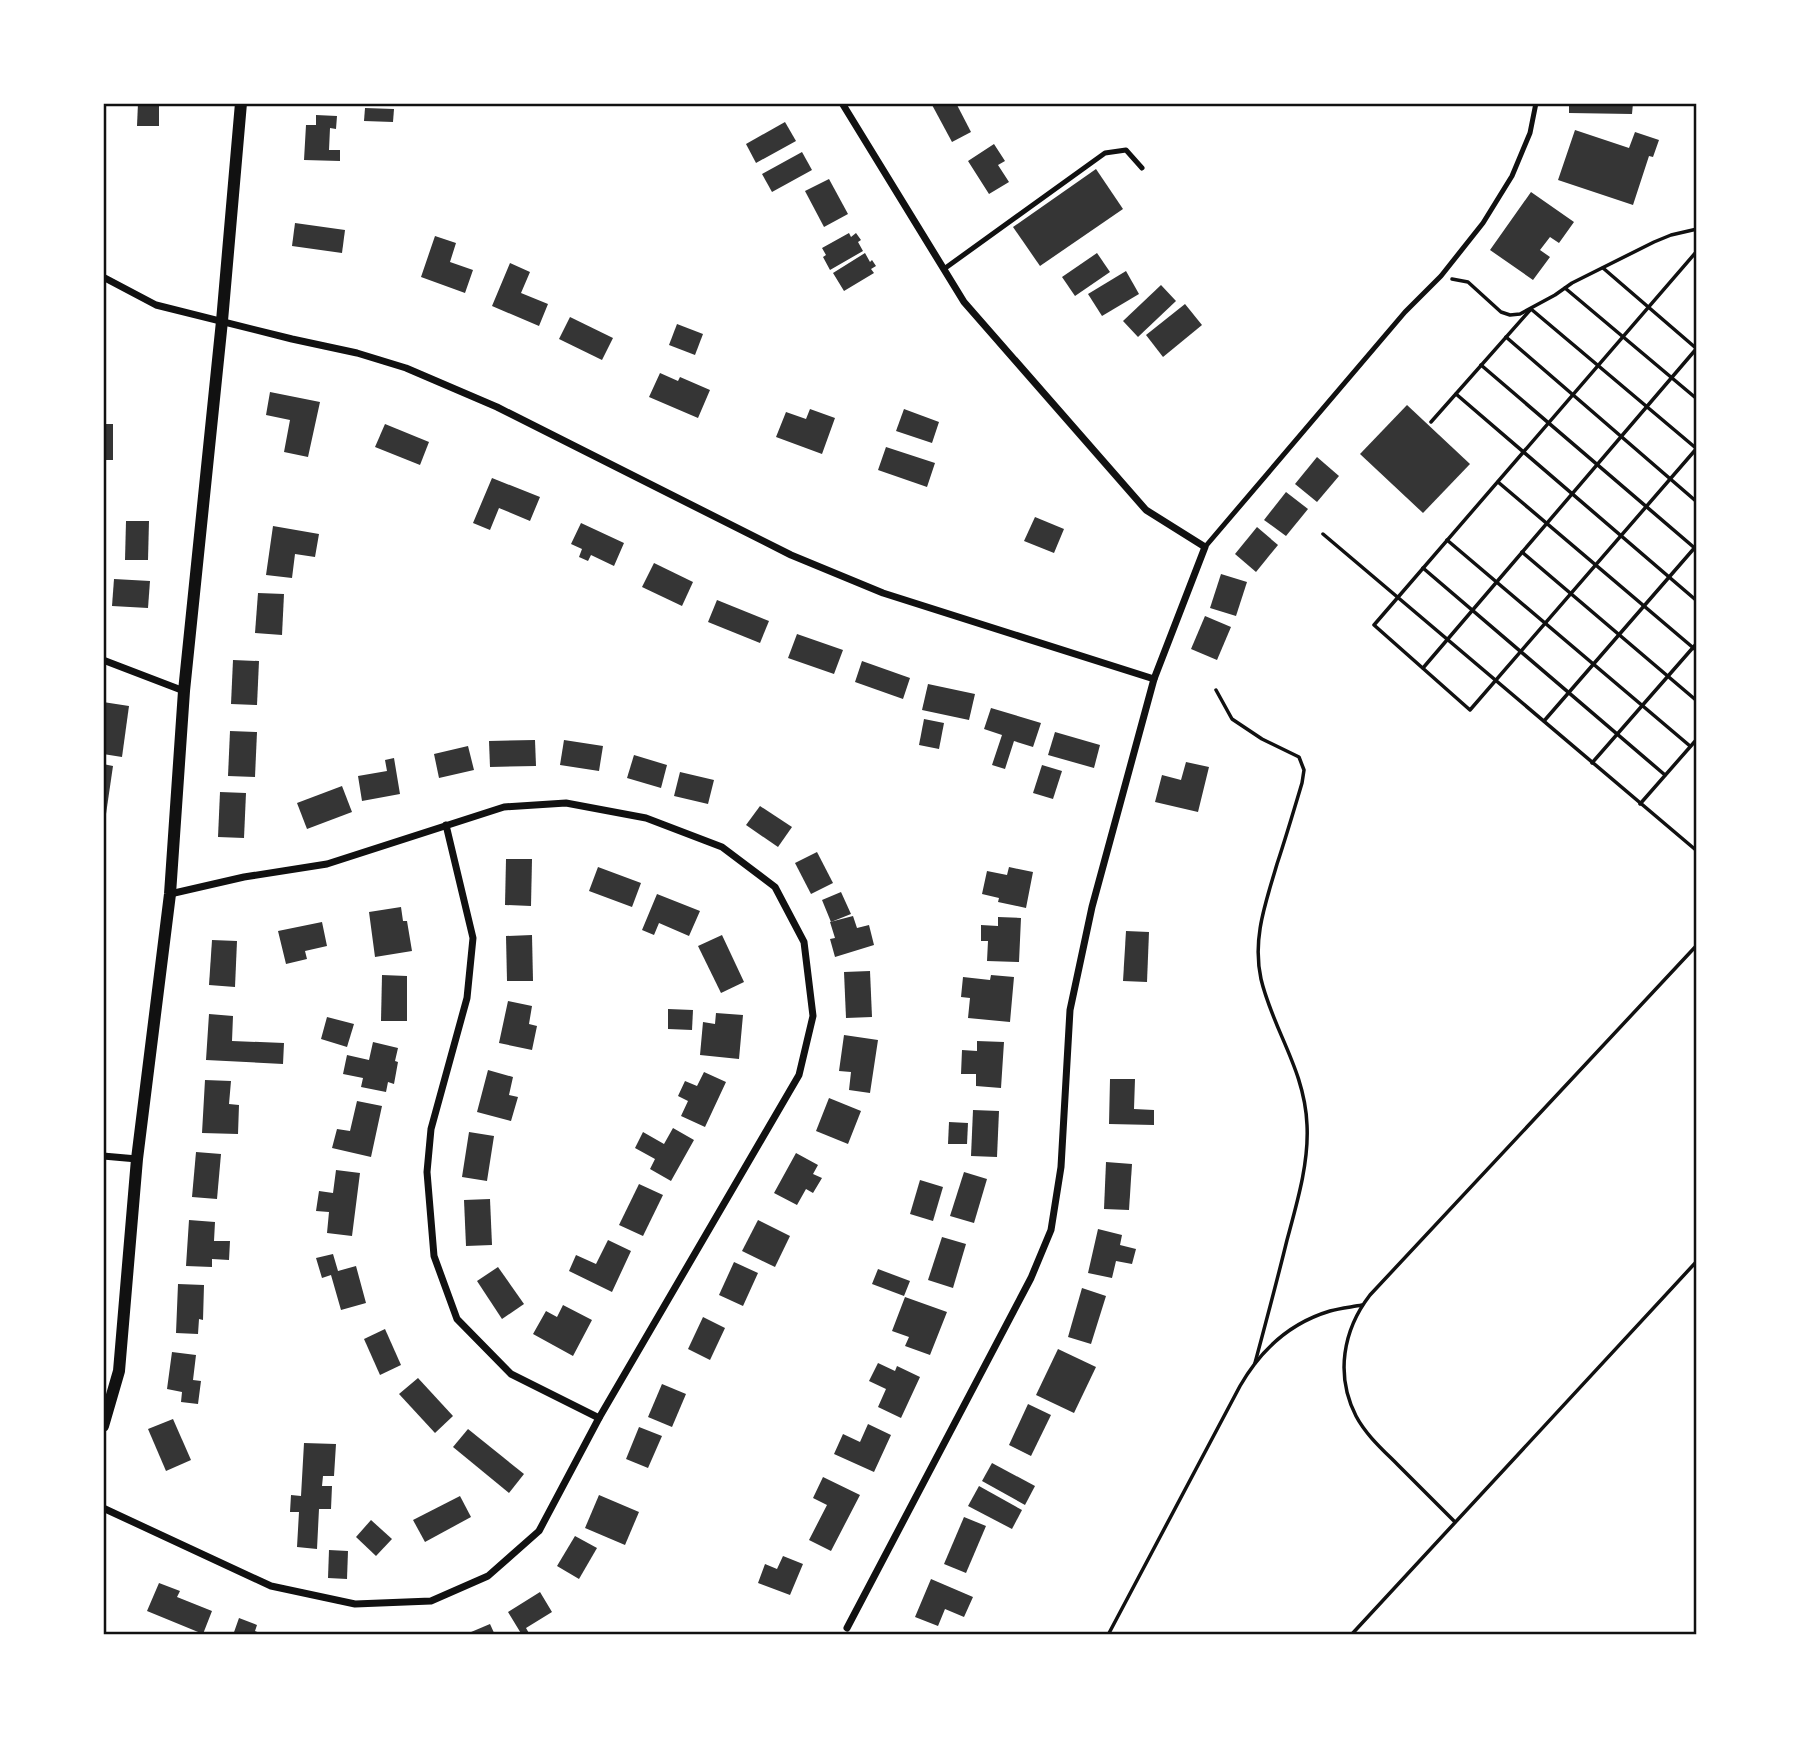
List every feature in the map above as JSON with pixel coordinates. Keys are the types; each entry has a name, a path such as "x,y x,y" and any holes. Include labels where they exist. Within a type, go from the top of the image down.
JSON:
{"street":[{"path":"103,1426 119,1371 136,1159 170,894 184,691 222,321 241,103"},
{"path":"842,103 964,302 1146,510 1205,547 1154,679 1092,907 1070,1010 1062,1167 1051,1230 1031,1278 847,1628"},
{"path":"103,277 156,305 292,340 357,353 406,368 498,407 791,555 840,576 883,593 1154,679"},
{"path":"103,660 184,691"},
{"path":"103,1508 271,1586 355,1604 431,1601 488,1576 538,1531 599,1418 799,1075 813,1016 804,942 775,887 722,847 646,818 566,803 505,807 327,864 244,877 170,894"},
{"path":"446,825 473,938 467,998 431,1129 427,1172 434,1256 457,1319 511,1374 599,1418"},
{"path":"103,1156 136,1159"}],"lane":[{"path":"1205,547 1405,312 1441,276 1483,223 1512,176 1530,133 1536,103"},
{"path":"944,269 1105,153 1126,149 1142,168"}],"path":[{"path":"1441,276 1468,282 1504,313 1520,314 1602,267 1654,242 1697,229"},
{"path":"1531,309 1598,366 1697,449 1470,710 1374,625 1573,394 1598,366 1623,337 1648,307 1697,251"},
{"path":"1423,668 1697,349 1602,267"},
{"path":"1565,288 1697,399"},
{"path":"1431,422 1531,309"},
{"path":"1506,337 1697,502"},
{"path":"1481,365 1696,548 1544,721"},
{"path":"1456,394 1697,601"},
{"path":"1497,482 1695,649"},
{"path":"1323,534 1697,852"},
{"path":"1447,540 1690,747"},
{"path":"1522,552 1697,701"},
{"path":"1423,568 1665,775"},
{"path":"1592,763 1695,649 1697,643"},
{"path":"1216,690 1232,719 1243,729 1299,757 1304,770 1260,923 1259,953 1261,977 1267,997 1289,1049 1305,1099 1308,1128 1306,1160 1255,1363"},
{"path":"1640,804 1697,739"},
{"path":"1455,1522 1371,1438 1356,1417 1345,1380 1345,1353 1351,1328 1362,1305 1697,945"},
{"path":"1351,1635 1697,1261"},
{"path":"1108,1635 1240,1386 1255,1363 1271,1345 1299,1324 1332,1310 1362,1305"}],"building":[{"path":"138,103 159,103 159,126 137,126"},
{"path":"931,103 956,103 971,132 952,142"},
{"path":"1569,103 1633,103 1632,114 1569,113"},
{"path":"365,108 394,109 393,122 364,121"},
{"path":"316,115 337,116 336,129 330,128 329,150 340,150 340,161 304,160 306,125 316,125"},
{"path":"785,122 796,141 756,163 746,144"},
{"path":"1575,130 1629,148 1635,132 1659,140 1653,157 1649,156 1633,205 1558,180"},
{"path":"994,144 1005,161 998,165 1009,182 989,194 968,161"},
{"path":"802,152 812,170 772,192 762,174"},
{"path":"1096,169 1123,209 1040,266 1013,227"},
{"path":"829,179 848,214 824,227 805,191"},
{"path":"1531,192 1574,222 1559,243 1550,237 1540,250 1550,257 1533,280 1490,250"},
{"path":"295,223 345,230 342,253 292,246"},
{"path":"849,233 851,237 856,233 861,240 858,242 863,251 830,270 823,257 826,255 822,248"},
{"path":"435,236 456,243 450,262 473,270 465,293 421,277"},
{"path":"865,253 876,266 871,269 874,273 844,291 833,273"},
{"path":"1097,253 1110,272 1075,296 1062,277"},
{"path":"510,263 530,272 521,293 548,304 539,326 492,306"},
{"path":"1126,271 1139,294 1102,316 1088,294"},
{"path":"1161,285 1176,301 1138,337 1123,321"},
{"path":"1185,304 1202,325 1163,357 1146,335"},
{"path":"570,317 613,338 602,360 559,339"},
{"path":"677,324 703,334 695,355 669,345"},
{"path":"660,373 678,381 680,377 710,390 698,418 649,397"},
{"path":"270,392 320,402 308,457 284,452 290,420 266,415"},
{"path":"1407,405 1470,464 1423,513 1360,454"},
{"path":"810,409 835,418 822,454 776,437 786,412 806,419"},
{"path":"904,409 939,422 932,443 896,431"},
{"path":"103,424 113,424 113,460 103,460"},
{"path":"385,424 429,442 420,465 375,447"},
{"path":"886,447 935,463 927,487 878,470"},
{"path":"1317,457 1339,476 1317,502 1295,484"},
{"path":"492,478 540,497 530,521 499,508 490,530 473,523"},
{"path":"1286,492 1308,509 1286,536 1264,520"},
{"path":"1035,517 1064,529 1054,553 1024,541"},
{"path":"126,521 149,521 148,560 125,560"},
{"path":"581,523 624,543 614,566 591,555 588,561 579,557 582,549 571,544"},
{"path":"273,526 319,534 315,557 295,554 292,578 266,575"},
{"path":"1257,527 1278,545 1256,572 1235,554"},
{"path":"654,563 693,582 682,606 642,587"},
{"path":"1221,574 1247,582 1236,616 1210,608"},
{"path":"114,579 150,581 148,608 112,606"},
{"path":"258,593 284,594 282,635 255,633"},
{"path":"717,600 769,621 760,643 708,622"},
{"path":"1205,616 1231,627 1217,660 1191,649"},
{"path":"797,634 843,650 834,674 788,658"},
{"path":"233,660 259,661 257,705 231,704"},
{"path":"862,661 910,678 903,699 855,682"},
{"path":"928,684 975,694 969,720 922,710"},
{"path":"103,702 129,706 122,757 103,754"},
{"path":"991,708 1041,723 1033,747 1014,741 1005,769 992,765 1002,735 984,729"},
{"path":"924,719 944,723 939,749 919,745"},
{"path":"230,731 257,732 255,777 228,776"},
{"path":"1055,732 1100,745 1094,768 1048,755"},
{"path":"535,740 536,766 490,767 489,741"},
{"path":"564,740 603,746 599,771 560,765"},
{"path":"468,746 474,770 439,778 434,754"},
{"path":"634,755 667,765 661,788 627,778"},
{"path":"394,758 400,794 362,801 358,776 387,771 385,760"},
{"path":"1186,762 1209,767 1198,812 1155,802 1162,775 1181,780"},
{"path":"103,764 113,766 106,814 103,813"},
{"path":"1042,765 1062,771 1053,799 1033,793"},
{"path":"680,772 714,780 708,804 674,796"},
{"path":"342,786 352,812 307,829 297,803"},
{"path":"220,792 246,793 244,838 218,837"},
{"path":"760,806 792,827 778,847 746,825"},
{"path":"817,852 833,883 811,894 795,863"},
{"path":"506,859 532,859 531,906 505,905"},
{"path":"598,867 641,883 632,907 589,891"},
{"path":"1009,867 1033,872 1026,908 998,902 999,898 982,894 987,871 1007,875"},
{"path":"841,892 851,914 831,922 822,900"},
{"path":"657,894 700,911 689,936 659,923 654,935 642,930"},
{"path":"401,907 403,921 407,921 412,951 375,957 369,912"},
{"path":"853,916 857,928 869,925 874,945 835,957 830,939 835,938 830,922"},
{"path":"998,917 1021,918 1019,962 987,961 988,941 981,941 981,925 998,926"},
{"path":"322,922 327,946 305,951 307,959 286,964 278,931"},
{"path":"1126,931 1149,932 1147,982 1123,981"},
{"path":"532,935 533,981 507,981 506,936"},
{"path":"722,935 744,982 721,993 698,946"},
{"path":"212,940 237,941 235,987 209,985"},
{"path":"870,971 872,1017 846,1018 844,972"},
{"path":"382,975 407,976 407,1021 381,1021"},
{"path":"991,975 1014,977 1010,1022 968,1018 970,998 961,997 963,977 990,980"},
{"path":"508,1001 532,1006 529,1024 537,1026 532,1050 499,1043"},
{"path":"668,1009 693,1010 692,1030 668,1029"},
{"path":"716,1013 743,1015 739,1059 700,1055 703,1022 715,1024"},
{"path":"209,1014 233,1016 232,1041 284,1043 283,1064 206,1060"},
{"path":"327,1017 354,1024 347,1047 321,1039"},
{"path":"844,1035 878,1040 870,1093 849,1090 851,1072 839,1071"},
{"path":"977,1041 1004,1042 1001,1088 976,1086 976,1074 961,1074 962,1050 977,1051"},
{"path":"373,1042 398,1048 394,1084 388,1082 386,1092 361,1087 363,1078 343,1074 347,1055 369,1060"},
{"path":"488,1070 513,1077 509,1095 518,1097 511,1121 477,1112"},
{"path":"704,1072 726,1082 705,1127 681,1116 688,1101 678,1096 685,1081 697,1086"},
{"path":"1110,1079 1135,1079 1134,1109 1154,1110 1154,1125 1109,1124"},
{"path":"205,1080 231,1081 229,1104 239,1105 238,1134 202,1133"},
{"path":"829,1098 861,1111 848,1144 816,1131"},
{"path":"357,1101 382,1106 371,1157 332,1148 337,1129 350,1131"},
{"path":"973,1110 999,1111 997,1157 971,1156"},
{"path":"949,1122 968,1123 967,1144 948,1144"},
{"path":"673,1128 694,1140 671,1181 650,1169 655,1159 635,1148 643,1132 664,1144"},
{"path":"469,1132 494,1136 487,1181 462,1177"},
{"path":"196,1152 221,1154 217,1199 192,1197"},
{"path":"796,1153 818,1165 813,1174 822,1178 813,1193 806,1189 797,1205 774,1193"},
{"path":"1106,1162 1132,1164 1129,1210 1104,1209"},
{"path":"336,1170 360,1173 352,1236 327,1233 329,1212 316,1211 319,1191 333,1193"},
{"path":"964,1172 987,1179 974,1223 950,1216"},
{"path":"920,1180 943,1187 933,1221 910,1214"},
{"path":"639,1184 663,1195 643,1236 619,1225"},
{"path":"490,1199 492,1245 466,1246 464,1200"},
{"path":"189,1220 215,1222 214,1241 230,1241 229,1260 212,1259 212,1267 186,1266"},
{"path":"758,1220 790,1236 775,1267 742,1251"},
{"path":"1098,1229 1122,1235 1120,1245 1136,1249 1132,1264 1116,1261 1112,1278 1088,1273"},
{"path":"942,1237 966,1244 953,1288 928,1280"},
{"path":"608,1240 631,1251 612,1292 569,1271 576,1255 596,1264"},
{"path":"333,1254 338,1271 356,1266 366,1303 341,1310 331,1275 322,1278 316,1258"},
{"path":"734,1262 758,1273 743,1306 719,1295"},
{"path":"498,1267 524,1304 502,1319 477,1281"},
{"path":"878,1269 910,1281 904,1296 872,1284"},
{"path":"178,1284 204,1285 203,1320 199,1319 198,1334 176,1333"},
{"path":"1082,1288 1106,1296 1091,1344 1068,1337"},
{"path":"905,1297 947,1312 930,1355 905,1346 909,1337 892,1331"},
{"path":"563,1305 592,1320 573,1356 533,1334 546,1311 557,1317"},
{"path":"703,1317 725,1328 710,1360 688,1349"},
{"path":"385,1329 401,1365 380,1375 364,1339"},
{"path":"1058,1349 1096,1367 1074,1413 1036,1395"},
{"path":"172,1352 196,1355 193,1380 201,1381 198,1404 181,1402 182,1392 167,1389"},
{"path":"878,1363 895,1371 897,1366 920,1377 901,1418 878,1407 886,1389 869,1381"},
{"path":"418,1378 453,1416 435,1433 399,1394"},
{"path":"662,1384 686,1394 672,1427 648,1417"},
{"path":"1028,1404 1051,1415 1031,1456 1009,1445"},
{"path":"173,1419 191,1460 166,1471 148,1429"},
{"path":"868,1424 891,1435 874,1472 834,1454 843,1434 860,1442"},
{"path":"639,1427 662,1436 648,1468 626,1459"},
{"path":"468,1429 524,1474 509,1493 453,1447"},
{"path":"304,1443 336,1444 334,1476 323,1476 322,1486 332,1486 331,1509 319,1509 317,1549 297,1547 299,1512 290,1512 291,1495 301,1496"},
{"path":"992,1463 1035,1486 1025,1505 982,1481"},
{"path":"823,1477 860,1495 831,1551 809,1540 827,1505 813,1498"},
{"path":"979,1486 1022,1510 1012,1529 968,1506"},
{"path":"599,1495 639,1512 625,1545 585,1528"},
{"path":"460,1496 471,1517 425,1542 413,1520"},
{"path":"964,1517 986,1526 966,1573 944,1564"},
{"path":"371,1520 392,1539 376,1556 356,1537"},
{"path":"575,1536 597,1548 579,1579 557,1566"},
{"path":"329,1550 348,1551 347,1579 328,1578"},
{"path":"783,1556 803,1564 790,1595 758,1583 765,1564 777,1569"},
{"path":"931,1579 973,1597 964,1617 945,1609 938,1626 915,1617"},
{"path":"159,1583 180,1591 177,1597 212,1611 203,1634 147,1611"},
{"path":"540,1592 552,1612 526,1628 530,1635 522,1635 508,1612"},
{"path":"239,1618 257,1625 255,1631 264,1635 233,1635"},
{"path":"490,1624 495,1635 464,1635"}]}
